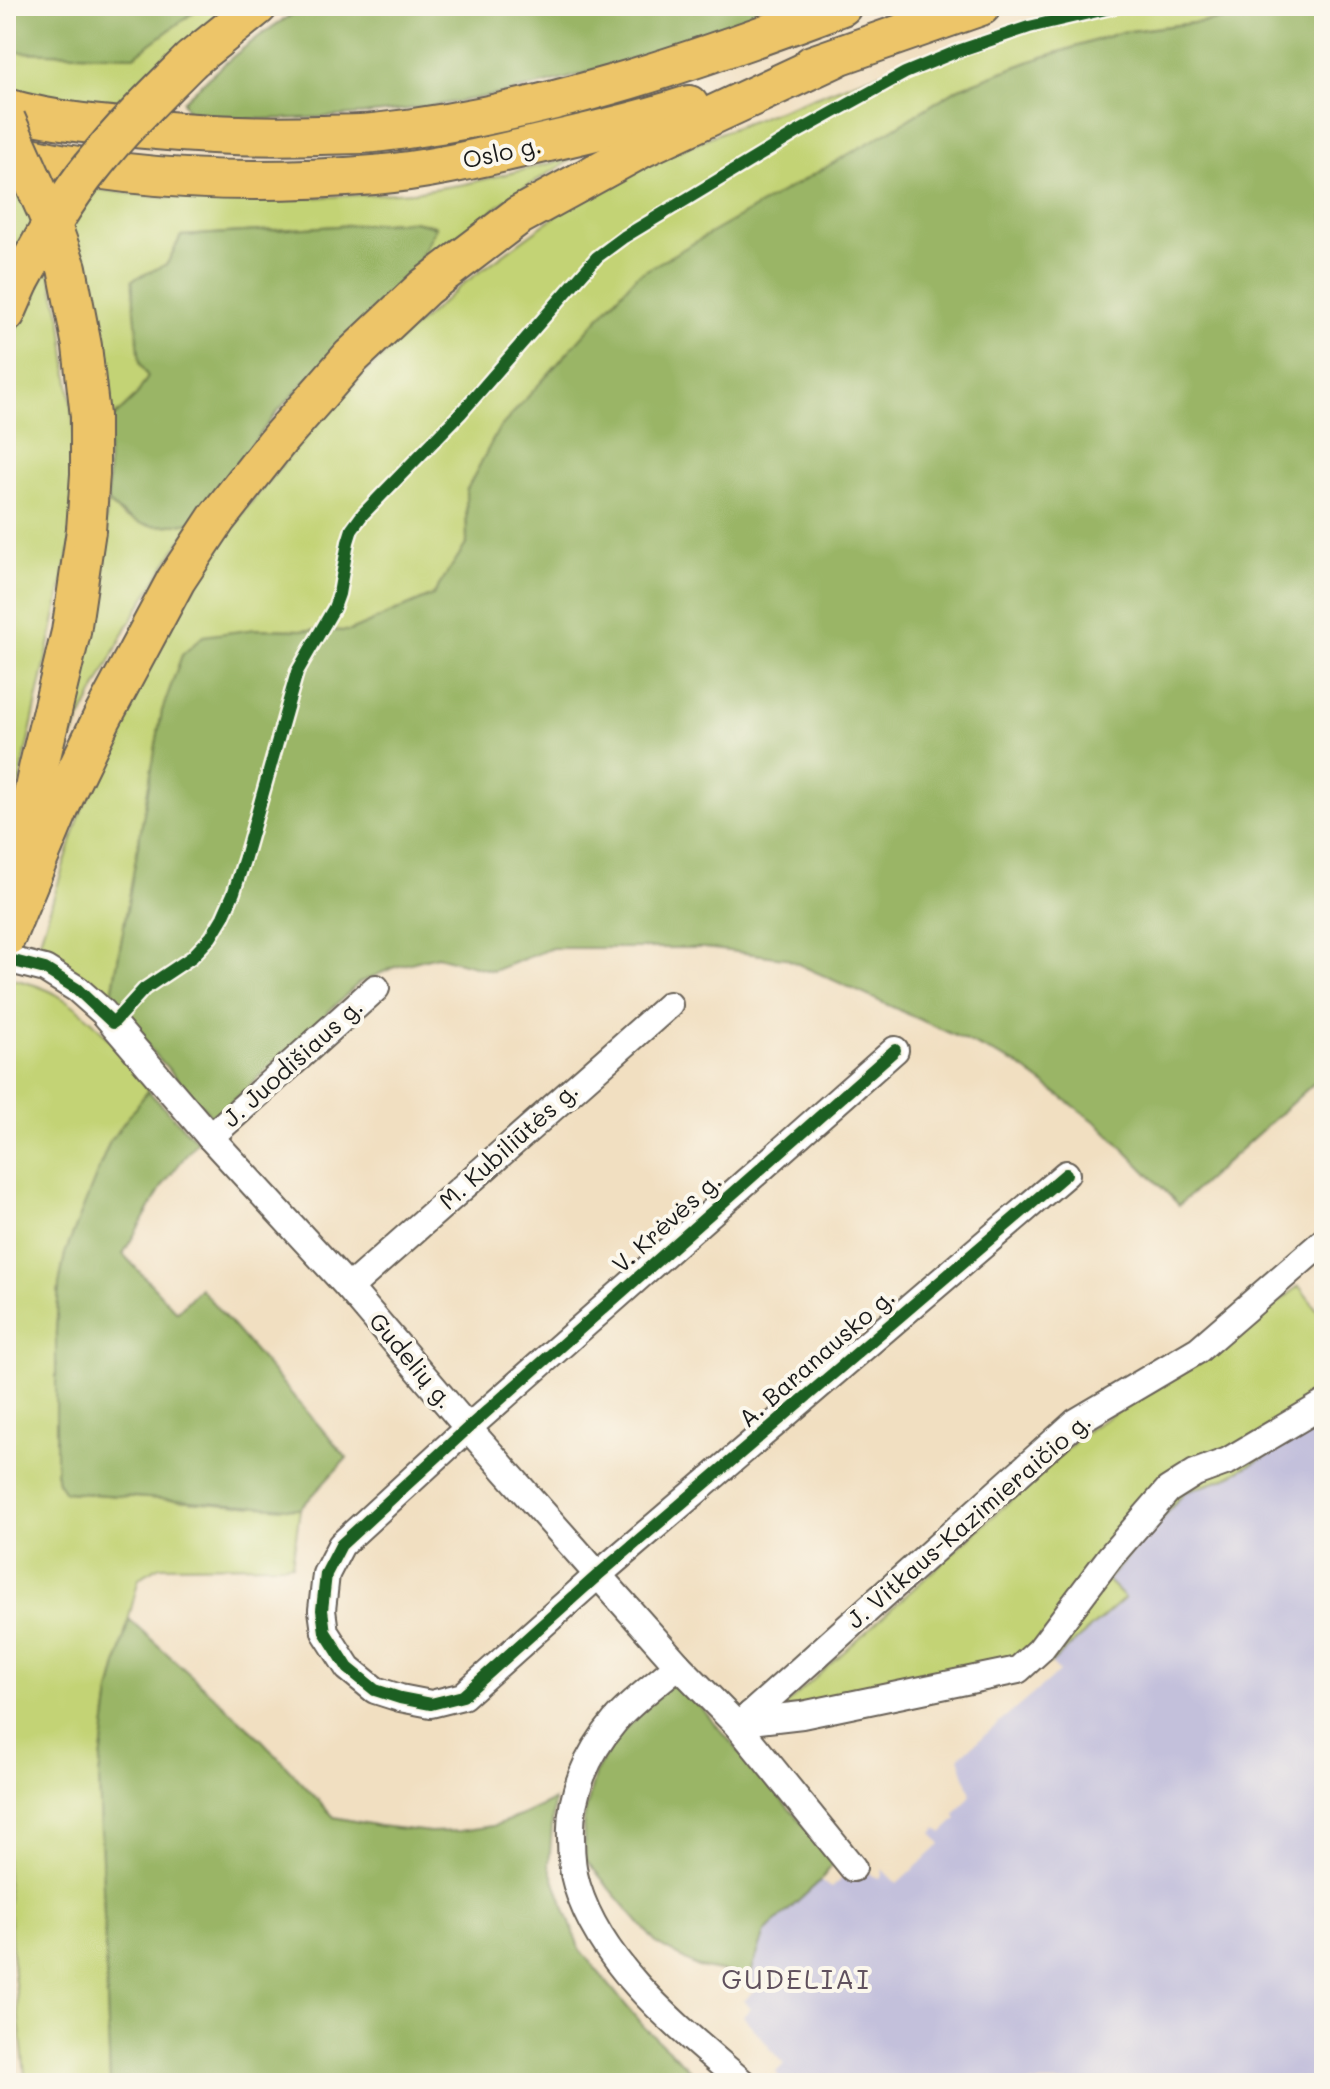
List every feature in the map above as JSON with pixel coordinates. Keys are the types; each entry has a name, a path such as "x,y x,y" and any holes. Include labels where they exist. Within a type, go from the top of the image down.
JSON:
{"highway":[{"path":"13,297 46,234 91,167 142,108 191,60 258,6"},
{"name":"Oslo g.","path":"6,108 89,124 191,134 273,136 373,133 476,118 576,94 680,65 842,6"},
{"name":"Oslo g.","path":"6,151 103,169 191,179 234,181 377,175 461,162 657,115 835,58 981,6"},
{"path":"6,935 68,788 176,580 217,518 271,449 351,357 425,287 518,216 642,148 835,58"},
{"path":"6,120 47,212 67,268 90,416 90,474 86,530 71,632 38,769 6,935"}],"street":[{"name":"Gudelių g.","path":"6,959 45,969 81,993 113,1023 210,1137 349,1288 678,1665 744,1720 853,1868"},
{"name":"J. Juodišiaus g.","path":"210,1137 376,988"},
{"name":"M. Kubiliūtės g.","path":"349,1288 669,1005"},
{"name":"V. Krėvės g.","path":"598,1575 463,1696 431,1704 375,1690 348,1668 325,1632 322,1610 326,1574 341,1545 468,1428 895,1050"},
{"name":"A. Baranausko g.","path":"598,1575 1066,1174"},
{"name":"J. Vitkaus-Kazimieraičio g.","path":"744,1720 1076,1422 1198,1350 1324,1241"},
{"path":"744,1720 802,1715 1018,1670 1040,1650 1110,1557 1168,1490 1195,1473 1228,1461 1324,1404"},
{"path":"678,1665 615,1721 591,1756 578,1783 570,1816 572,1859 577,1886 599,1936 624,1970 660,2010 743,2083"}],"shaded area":[{"path":"1324,1425 1324,2083 783,2083 776,2072 784,2064 743,2016 751,2009 744,2001 756,1988 749,1979 765,1932 820,1881 831,1888 860,1862 871,1875 879,1878 883,1875 882,1869 897,1884 941,1844 932,1833 937,1828 942,1833 957,1819 955,1815 971,1795 959,1757 1059,1672 1051,1663 1125,1598 1107,1580 1185,1492 1224,1479"}],"green space":[{"path":"202,6 234,6 117,108 6,91 6,49 134,56"},
{"path":"202,6 134,56 6,49 6,8"},
{"path":"307,6 773,6 622,62 496,95 397,111 329,117 189,117 183,101 257,38"},
{"path":"1075,6 1324,6 1122,32 959,88 896,127 466,491 467,543 433,595 350,631 255,629 182,655 162,711 110,1005 55,961 36,953 81,811 111,739 145,670 207,565 248,506 303,439 362,376 409,332 463,284 591,190 707,138 857,81"},
{"path":"1324,7 1324,1074 1179,1205 1101,1126 1017,1064 785,958 704,948 552,948 493,971 437,956 395,967 360,982 214,1119 110,1005 162,711 182,655 203,636 255,629 350,631 433,595 467,543 466,491 498,430 636,276 959,88 1122,32"},
{"path":"576,157 519,191 457,236 409,281 436,226 414,221 181,236 167,264 140,363 148,377 136,396 108,423 71,227 6,280 6,172 54,184 158,197 287,199 413,192 465,184"},
{"path":"414,221 436,227 409,281 339,346 278,411 192,522 147,525 128,518 108,502 108,423 136,396 148,377 140,363 132,280 167,264 181,236"},
{"path":"48,267 62,322 74,429 74,530 6,844 6,353 19,320"},
{"path":"108,502 125,518 164,526 192,522 128,625 54,772 88,638"},
{"path":"6,977 59,996 86,1015 148,1091 110,1141 65,1254 56,1331 58,1482 65,1492 300,1509 292,1564 160,1566 139,1578 110,1692 99,1776 110,2083 26,2083 13,1965 6,1866"},
{"path":"148,1091 197,1141 163,1185 123,1254 177,1312 200,1288 347,1458 300,1509 65,1492 58,1482 56,1331 65,1254 110,1141"},
{"path":"1299,1286 1324,1319 1324,1425 1224,1479 1185,1492 1107,1580 1125,1598 1051,1663 1010,1665 780,1710 1090,1428 1208,1358"},
{"path":"129,1619 261,1739 334,1817 430,1832 460,1831 493,1826 554,1800 549,1865 580,1950 643,2026 704,2083 110,2083 99,1776 110,1692"},
{"path":"681,1685 835,1861 820,1881 765,1932 749,1979 698,1967 657,1944 585,1859 583,1823 595,1773 617,1737 669,1686"}],"cycle path":[{"path":"6,959 45,969 77,989 113,1023 144,989 192,957 211,937 234,892 297,672 339,594 352,529 461,413 597,257 624,237 798,132 905,73 1029,27 1119,6"},
{"path":"895,1050 468,1428 341,1545 326,1574 322,1610 325,1632 348,1668 375,1690 400,1698 431,1704 463,1696 598,1575 1066,1174"}],"district":[{"name":"GUDELIAI","path":"796,1979"}]}
